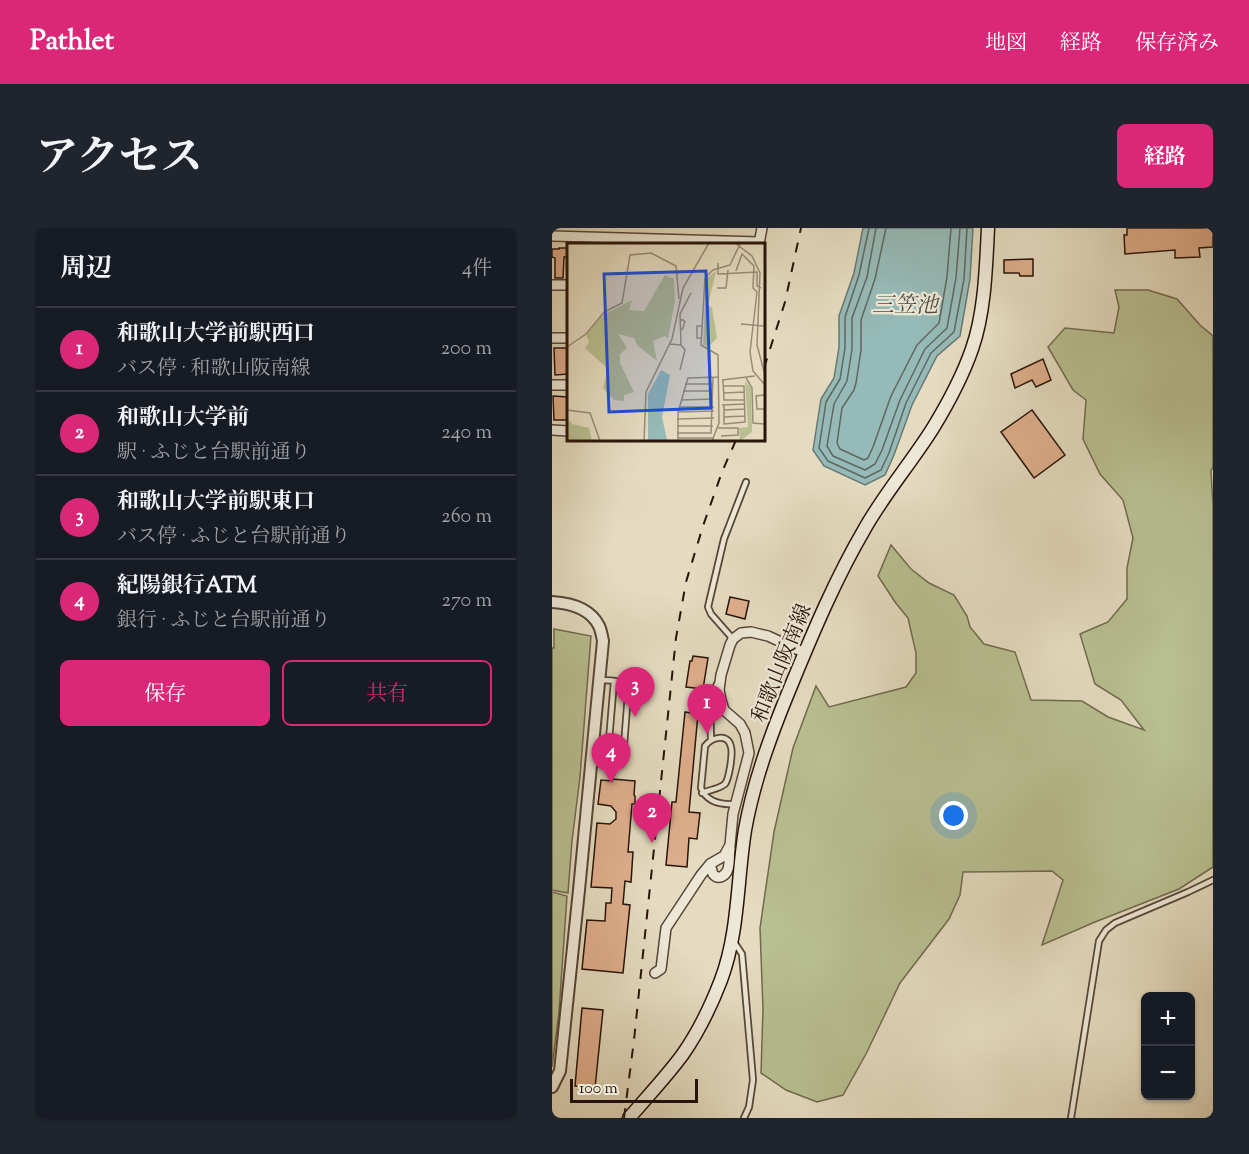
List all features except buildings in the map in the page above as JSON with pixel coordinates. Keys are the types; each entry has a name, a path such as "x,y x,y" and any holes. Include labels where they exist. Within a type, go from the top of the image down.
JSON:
{"main road":[{"name":"和歌山阪南線","path":"629,1118 682,1054 708,1011 722,977 732,940 745,830 753,793 769,745 805,653 845,564 864,529 933,428 955,388 972,349 982,306 988,228"}],"street":[{"path":"552,236 759,243 762,228"},
{"path":"552,430 567,431"},
{"path":"552,602 577,606 590,614 599,626 603,641 560,1071 552,1087"},
{"path":"710,864 715,876 725,876 728,869 736,804 749,753 745,733 740,724 727,714 721,700 721,675 733,639 741,633 751,632 768,636 805,653"},
{"path":"655,974 661,969 666,928 710,864 723,856 730,845"}],"lane":[{"path":"733,639 716,621 708,607 724,539 746,482"},
{"path":"711,740 710,699 721,675"},
{"path":"592,763 618,765 623,759 628,694 626,687 621,682 599,680"},
{"path":"607,764 614,681"},
{"path":"702,793 721,786 729,778 731,747 729,742 723,738 711,740 705,746 701,788 702,793 716,803 736,804"},
{"path":"1071,1118 1099,941 1106,930 1115,923 1213,880"},
{"path":"732,940 742,954 753,1080 749,1107 744,1118"}],"green space":[{"path":"1115,290 1148,290 1177,299 1213,336 1213,467 1211,471 1213,504 1213,867 1179,889 1042,945 1063,880 1052,871 963,872 960,895 949,919 900,983 866,1054 843,1095 817,1102 786,1090 761,1073 763,1009 760,928 774,832 793,748 816,686 829,707 906,687 916,673 916,653 908,618 878,576 891,545 911,569 929,583 954,595 967,616 970,627 984,644 1015,652 1031,700 1082,701 1108,717 1144,730 1121,700 1095,684 1080,634 1108,622 1127,599 1127,568 1133,538 1123,500 1100,474 1083,439 1086,400 1073,390 1048,347 1065,328 1114,333 1119,307"},
{"path":"554,629 591,636 568,893 552,890 552,648 554,648"},
{"path":"552,892 567,896 559,1012 552,1067"}],"water":[{"name":"三笠池","path":"863,228 973,228 970,279 960,336 937,356 912,405 885,475 865,485 824,466 813,450 821,399 834,378 839,347 839,316 854,273"}],"railway":[{"path":"765,365 785,302 801,228"},
{"path":"624,1118 676,638 686,582 703,526 736,441"}],"place":[{"name":"和歌山大学前駅東口","path":"635,717"},
{"name":"和歌山大学前駅西口","path":"707,734"},
{"name":"紀陽銀行ATM","path":"611,783"},
{"name":"和歌山大学前","path":"652,843"}]}
